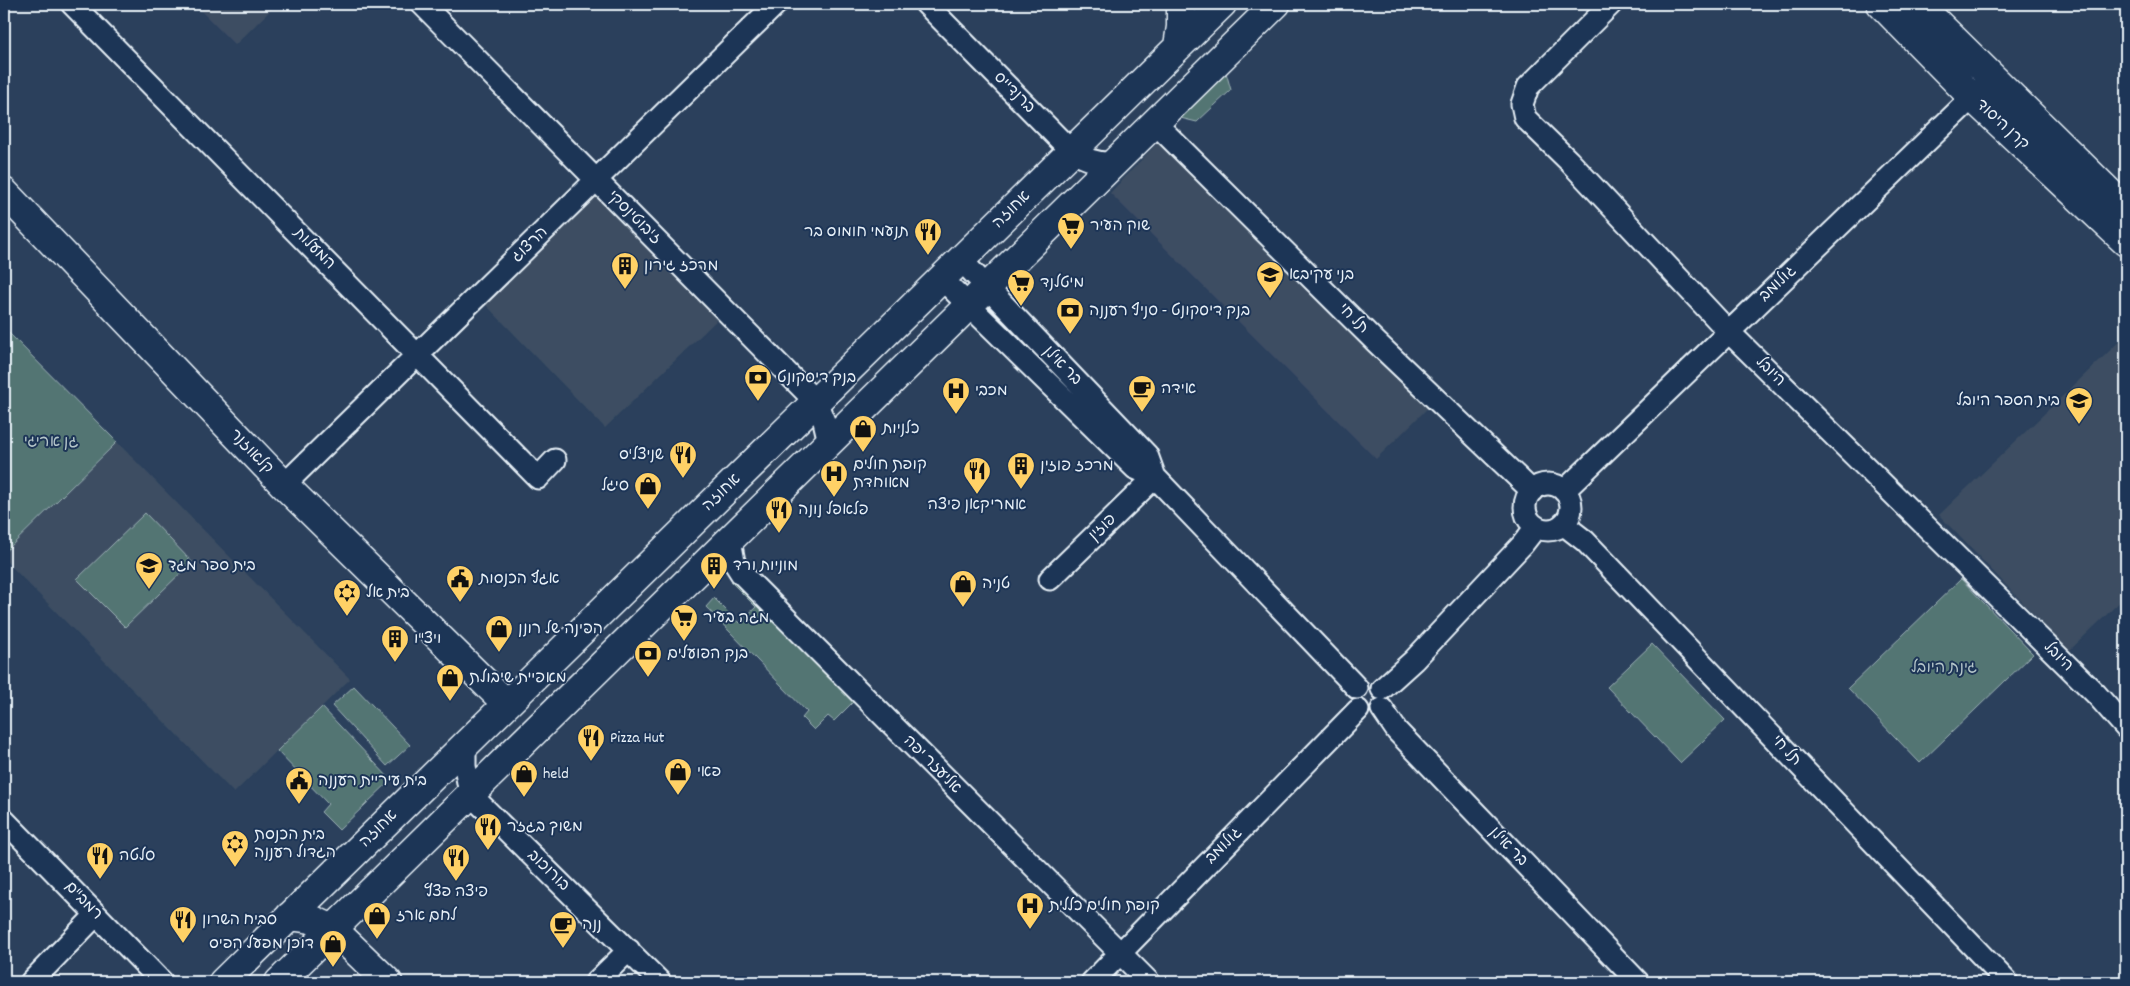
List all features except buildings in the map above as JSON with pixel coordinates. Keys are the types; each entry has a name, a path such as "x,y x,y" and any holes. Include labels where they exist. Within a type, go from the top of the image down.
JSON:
{"main road":[{"path":"1178,46 1181,27 1181,4"},
{"path":"278,982 344,930 470,794 1276,4"},
{"name":"קרן היסוד","path":"1881,4 1972,97 2126,242"},
{"name":"קרן היסוד","path":"1918,4 2126,209"},
{"name":"אחוזה","path":"222,982 942,279 1178,46 1215,7"},
{"path":"1215,7 1243,36"},
{"name":"קלאוזנר","path":"4,192 284,486 507,704"},
{"path":"290,916 344,930 388,982"}],"street":[{"name":"המעלות","path":"72,4 538,478 555,460"},
{"name":"ז'בוטינסקי","path":"422,4 816,402 824,421 829,442"},
{"name":"הרצוג","path":"284,486 776,4"},
{"name":"ברנדייס","path":"926,4 1071,151 1084,159 1113,164"},
{"name":"היובל","path":"1611,4 1528,86 1522,104 1525,118 1569,161 1729,332 2096,694 2126,728"},
{"name":"גולומב","path":"1564,491 1972,97 1994,78"},
{"name":"תל חי","path":"1155,123 1376,342 1532,491"},
{"name":"בר אילן","path":"960,260 976,296 1135,468 1155,477 1357,688"},
{"name":"בר אילן","path":"942,279 976,296"},
{"name":"פוזין","path":"1050,579 1155,477"},
{"path":"1546,484 1554,485 1564,491 1570,502 1570,510 1563,524 1548,530 1536,528 1525,512 1527,497 1532,491 1546,484"},
{"name":"תל חי","path":"1563,524 1585,541 2007,982"},
{"path":"1382,699 1373,683 1361,684 1353,696 1353,702 1358,710 1367,715 1377,713 1382,699 1414,660 1536,528"},
{"name":"אליעזר יפה","path":"730,540 734,562 741,573 1149,982"},
{"name":"בר אילן","path":"1382,699 1397,730 1638,982"},
{"name":"גולומב","path":"1092,982 1358,710"},
{"path":"465,745 470,794"},
{"name":"בורוכוב","path":"470,794 660,982"},
{"name":"רמב\"ם","path":"4,820 162,982"},
{"path":"31,982 96,915"},
{"path":"596,982 629,950"}],"shaded area":[{"path":"194,4 277,4 235,45"},
{"name":"בני עקיבא","path":"1162,138 1431,405 1376,459 1110,193"},
{"path":"598,190 720,317 605,428 483,302"},
{"name":"בית הספר היובל","path":"2126,335 2126,596 2069,651 1939,515"},
{"name":"בית ספר מגד","path":"117,442 350,679 234,793 4,559 4,553"}],"green space":[{"path":"1225,69 1231,90 1197,122 1176,117"},
{"name":"גן אריגי","path":"4,328 117,442 4,553"},
{"path":"145,513 192,562 125,627 77,579"},
{"path":"741,573 861,694 834,721 828,716 814,730 802,718 807,712 706,607 714,598 739,623 756,607 731,582"},
{"name":"גינת היובל","path":"1961,579 2033,654 1920,763 1848,688"},
{"path":"1652,644 1725,720 1680,763 1607,687"},
{"path":"354,686 410,745 387,766 332,706"},
{"path":"322,707 391,780 339,830 321,812 328,804 277,751"}],"place":[{"name":"שוק העיר","path":"1071,250"},
{"name":"תנעמי חומוס בר","path":"928,256"},
{"name":"מרכז גירון","path":"625,290"},
{"name":"בני עקיבא","path":"1270,299"},
{"name":"מיטלנד","path":"1021,307"},
{"name":"בנק דיסקונט - סניף רעננה","path":"1070,335"},
{"name":"בנק דיסקונט","path":"758,402"},
{"name":"אידה","path":"1142,413"},
{"name":"מכבי","path":"956,415"},
{"name":"בית הספר היובל","path":"2079,425"},
{"name":"כלניות","path":"863,453"},
{"name":"שניצל'ס","path":"683,479"},
{"name":"מרכז פוזין","path":"1021,490"},
{"name":"אמריקאן פיצה","path":"977,495"},
{"name":"קופת חולים מאוחדת","path":"834,498"},
{"name":"סיגל","path":"648,510"},
{"name":"פלאפל נונה","path":"779,534"},
{"name":"בית ספר מגד","path":"149,590"},
{"name":"מוניות ורד","path":"714,590"},
{"name":"אגף הכנסות","path":"460,603"},
{"name":"טניה","path":"963,608"},
{"name":"בית אל","path":"347,617"},
{"name":"מגה בעיר","path":"684,642"},
{"name":"הפינה של רונן","path":"499,653"},
{"name":"ויצ\"ו","path":"395,663"},
{"name":"בנק הפועלים","path":"648,678"},
{"name":"מאפיית שיבולת","path":"450,702"},
{"name":"Pizza Hut","path":"591,762"},
{"name":"פאי","path":"678,796"},
{"name":"held","path":"524,798"},
{"name":"בית עיריית רעננה","path":"299,805"},
{"name":"משוך בגזר","path":"488,851"},
{"name":"בית הכנסת הגדול רעננה","path":"235,868"},
{"name":"סלטה","path":"100,880"},
{"name":"פיצה פצץ","path":"456,882"},
{"name":"קופת חולים כללית","path":"1030,930"},
{"name":"לחם ארז","path":"377,940"},
{"name":"סביח השרון","path":"183,944"},
{"name":"ננה","path":"563,949"},
{"name":"דוכן מפעל הפיס","path":"333,968"}]}
